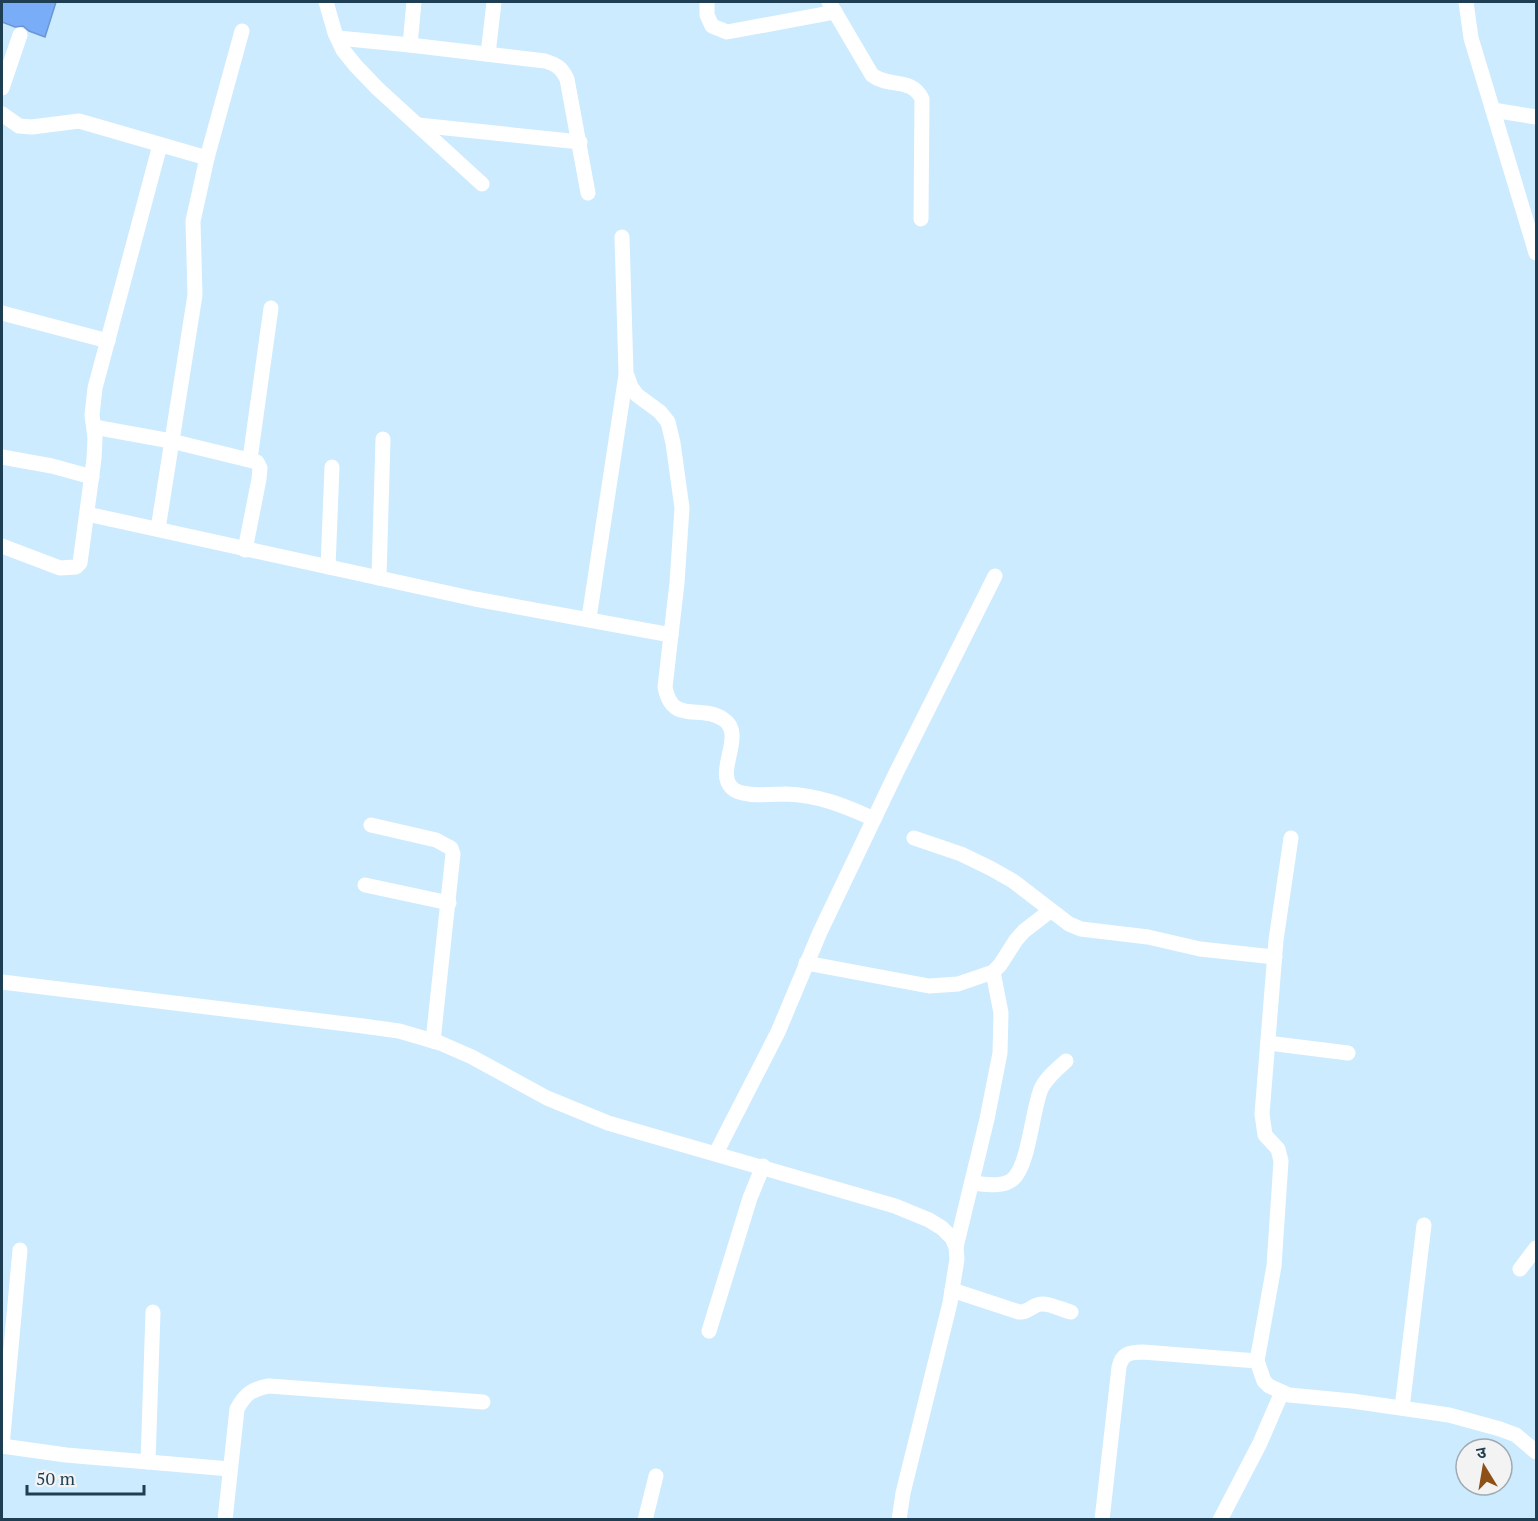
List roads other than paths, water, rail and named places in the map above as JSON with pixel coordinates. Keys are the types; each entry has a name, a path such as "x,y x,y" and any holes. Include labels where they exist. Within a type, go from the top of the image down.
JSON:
{"street":[{"path":"326,2 343,51 355,65 482,184"},
{"path":"410,45 414,2"},
{"path":"488,54 494,2"},
{"path":"707,2 706,15 709,22 718,30 727,32 832,7 872,75 879,80 910,85 918,90 922,99 921,219"},
{"path":"1466,2 1471,38 1536,253"},
{"path":"158,528 195,295 193,221 207,158 243,31"},
{"path":"2,88 20,35"},
{"path":"338,38 557,64 567,79 588,193"},
{"path":"1493,110 1536,117"},
{"path":"2,114 19,126 32,127 79,121 207,158"},
{"path":"418,125 580,142"},
{"path":"2,546 60,568 76,567 80,563 92,477 95,438 92,415 95,388 160,145"},
{"path":"589,618 626,373 622,237"},
{"path":"250,459 271,308"},
{"path":"2,313 108,341"},
{"path":"626,373 637,395 660,412 668,422 682,508 677,583 665,687 667,698 672,706 679,710 717,716 729,725 732,742 727,782 733,790 749,794 811,796 834,801 874,819"},
{"path":"94,427 171,441 257,462 260,468 245,550"},
{"path":"379,578 383,439"},
{"path":"2,457 51,466 92,477"},
{"path":"328,567 332,467"},
{"path":"87,514 475,599 589,618 671,635"},
{"path":"716,1153 778,1032 806,963 874,819 994,576"},
{"path":"371,825 436,840 450,848 454,864 433,1041"},
{"path":"914,838 961,854 990,868 1013,881 1069,924 1081,929 1148,937 1200,948 1275,957"},
{"path":"1291,838 1275,957 1262,1114 1263,1127 1268,1140 1280,1153 1281,1184 1274,1266 1257,1361 1264,1381 1269,1386 1289,1395 1402,1408 1449,1416 1500,1429 1516,1436 1536,1452"},
{"path":"365,885 449,903"},
{"path":"806,963 929,986 958,984 993,972 1024,931 1050,911"},
{"path":"899,1520 903,1493 923,1419 952,1290 957,1259 956,1247 987,1119 1000,1053 1001,1013 993,972"},
{"path":"2,982 399,1031 433,1041 472,1057 581,1114 895,1206 942,1228 952,1238 956,1247"},
{"path":"1268,1043 1348,1053"},
{"path":"972,1182 994,1185 1005,1183 1012,1180 1018,1173 1043,1086 1066,1060"},
{"path":"709,1331 762,1166"},
{"path":"1402,1408 1424,1225"},
{"path":"1520,1269 1536,1248"},
{"path":"20,1250 2,1446 66,1455 231,1469"},
{"path":"952,1290 1018,1312 1027,1312 1036,1305 1043,1304 1071,1312"},
{"path":"148,1462 153,1312"},
{"path":"1102,1520 1119,1367 1125,1355 1132,1352 1160,1353 1257,1361"},
{"path":"225,1520 237,1409 244,1397 255,1388 269,1386 483,1402"},
{"path":"1226,1518 1282,1392"},
{"path":"645,1520 656,1476"}]}
